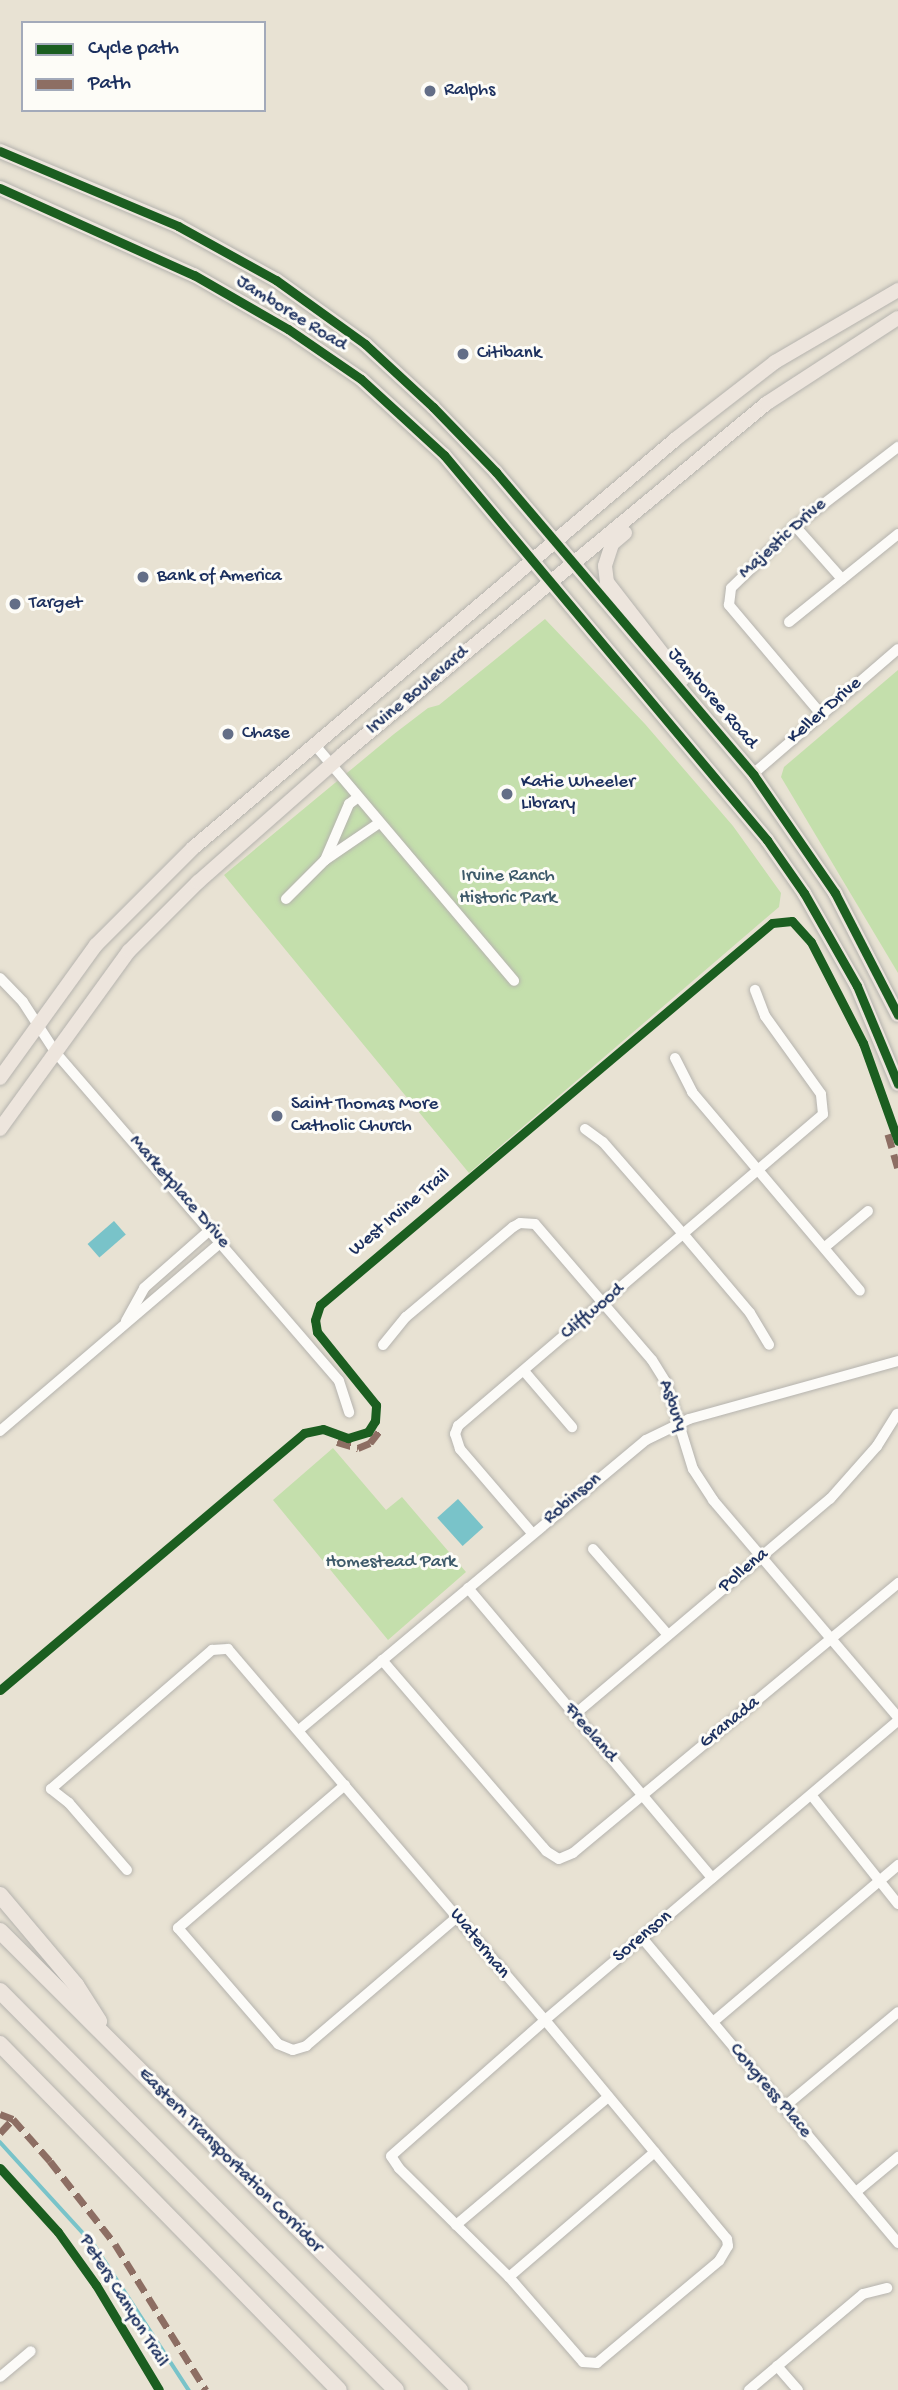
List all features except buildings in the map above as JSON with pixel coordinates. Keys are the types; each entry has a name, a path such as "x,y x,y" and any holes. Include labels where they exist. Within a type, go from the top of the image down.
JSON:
{"highway":[{"path":"0,1895 76,1985 113,2044"},
{"name":"Eastern Transportation Corridor","path":"0,1931 460,2390"},
{"path":"0,1991 396,2390"},
{"path":"0,2044 339,2390"}],"main road":[{"name":"Jamboree Road","path":"0,151 178,226 321,310 433,407 554,540 754,774 835,893 898,1015"},
{"name":"Jamboree Road","path":"0,188 194,275 288,329 361,379 444,455 530,561 729,791 804,893 857,986 898,1084"},
{"name":"Irvine Boulevard","path":"0,1078 112,928 193,848 554,540 775,362 898,290"},
{"name":"Irvine Boulevard","path":"0,1129 129,951 330,765 701,458 829,359 898,318"},
{"path":"690,700 679,674 607,582 605,566 612,544 701,458"}],"street":[{"name":"Majestic Drive","path":"821,713 729,605 731,588 794,526 898,447"},
{"path":"794,526 842,579"},
{"path":"789,622 898,534"},
{"name":"Keller Drive","path":"754,774 821,713 898,649"},
{"path":"314,744 514,981"},
{"path":"325,860 349,804 357,798"},
{"path":"286,899 325,860 379,824"},
{"name":"Marketplace Drive","path":"0,978 38,1024 56,1053 211,1229 339,1381 349,1412"},
{"name":"Cliffwood","path":"531,1534 460,1449 455,1434 464,1421 820,1120 825,1107 821,1094 765,1016 755,990"},
{"path":"674,1058 692,1092 860,1291"},
{"path":"586,1129 603,1142 685,1236 750,1314 769,1345"},
{"path":"825,1248 868,1211"},
{"name":"Asbury","path":"383,1345 406,1317 520,1223 535,1224 603,1302 666,1382 678,1424 701,1483 898,1719"},
{"path":"123,1327 144,1288 211,1229"},
{"path":"0,1431 221,1242"},
{"name":"Robinson","path":"299,1730 629,1452 678,1424 898,1362"},
{"path":"524,1371 572,1427"},
{"name":"Pollena","path":"575,1715 761,1557 856,1472 897,1414"},
{"path":"593,1549 668,1635"},
{"name":"Granada","path":"382,1660 546,1851 559,1859 573,1853 898,1583"},
{"name":"Freeland","path":"468,1588 712,1878"},
{"name":"Waterman","path":"127,1870 51,1789 212,1650 223,1647 299,1730 545,2020 722,2231 728,2246 719,2261 605,2358 589,2364 509,2277"},
{"name":"Sorenson","path":"456,2225 391,2156 545,2020 812,1796 898,1719"},
{"path":"345,1785 178,1928 278,2044 293,2050 306,2046 457,1917"},
{"path":"812,1796 898,1904"},
{"path":"713,2022 898,1865"},
{"name":"Congress Place","path":"643,1939 898,2243"},
{"path":"784,2108 898,2012"},
{"path":"608,2097 456,2225 509,2277 654,2152"},
{"path":"856,2192 898,2157"},
{"path":"749,2390 863,2294 887,2288"},
{"path":"0,2378 31,2351"},
{"path":"777,2366 798,2390"}],"green space":[{"name":"Irvine Ranch Historic Park","path":"545,619 645,724 733,826 781,893 779,907 469,1173 224,875 394,734 428,708 439,705"},
{"path":"898,670 898,973 781,777 784,767"},
{"name":"Homestead Park","path":"333,1448 386,1510 402,1497 466,1572 388,1640 273,1500"}],"water":[{"path":"114,1221 126,1235 99,1258 88,1244"},
{"path":"458,1499 483,1527 463,1546 437,1518"}],"waterway":[{"path":"0,2142 95,2246 189,2390"}],"marked path":[{"path":"888,1134 898,1168"},
{"path":"337,1442 358,1448 370,1443 381,1429"},
{"path":"0,2114 13,2119 50,2161 115,2244 206,2390"},
{"path":"0,2133 13,2119"}],"cycle path":[{"path":"0,151 178,226 276,280 365,344 433,407 496,472 753,774 835,893 898,1015"},
{"path":"0,188 194,275 288,329 361,379 444,455 767,840 804,893 857,986 898,1084"},
{"name":"West Irvine Trail","path":"0,1690 304,1433 323,1429 348,1438 368,1432 375,1421 376,1405 317,1332 315,1320 320,1305 772,923 792,921 811,942 863,1043 898,1141"},
{"name":"Peters Canyon Trail","path":"0,2168 58,2232 96,2285 159,2390"}],"place":[{"name":"Ralphs","path":"430,91"},
{"name":"Citibank","path":"463,354"},
{"name":"Bank of America","path":"143,577"},
{"name":"Target","path":"15,604"},
{"name":"Chase","path":"228,734"},
{"name":"Katie Wheeler Library","path":"507,794"},
{"name":"Saint Thomas More Catholic Church","path":"277,1116"}]}
